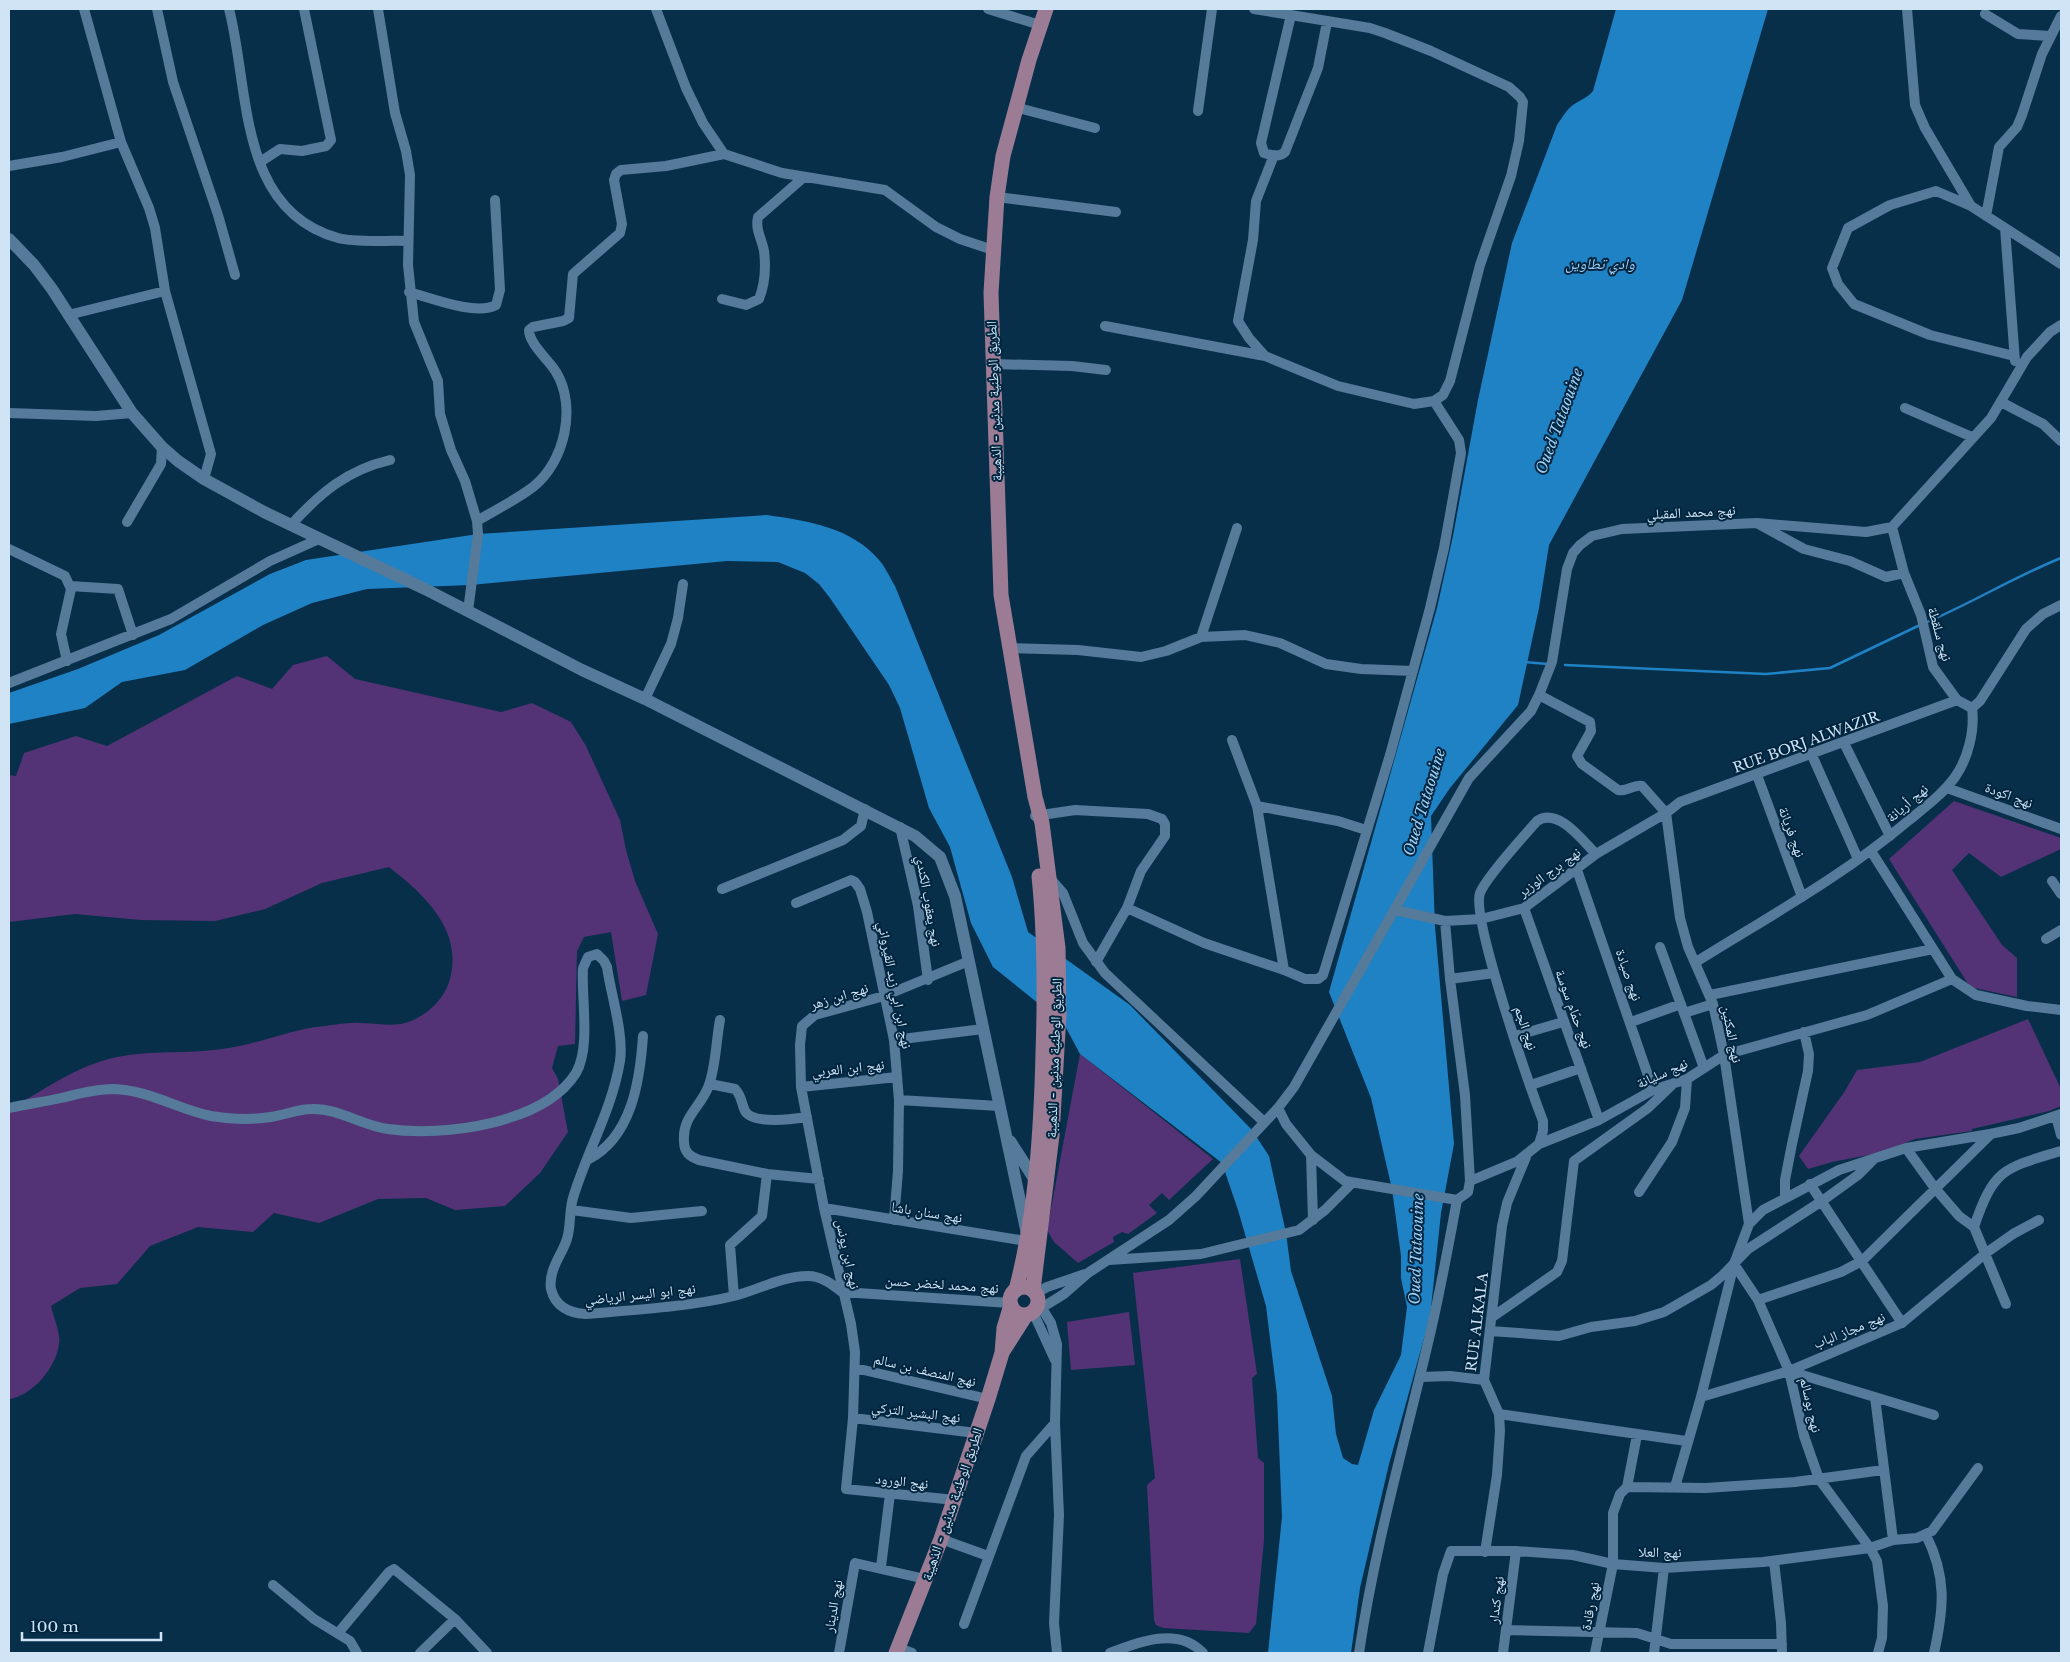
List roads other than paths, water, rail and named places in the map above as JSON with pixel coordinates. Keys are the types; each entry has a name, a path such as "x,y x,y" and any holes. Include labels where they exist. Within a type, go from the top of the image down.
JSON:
{"main road":[{"name":"الطريق الوطنية مدنين - الذهيبة","path":"1046,9 1015,107 1003,156 997,196 993,250 993,364 1001,595 1048,876 1046,896"},
{"name":"الطريق الوطنية مدنين - الذهيبة","path":"1002,1353 1035,1304 1040,1182 1059,1014 1058,948 1046,896 1037,815"},
{"name":"الطريق الوطنية مدنين - الذهيبة","path":"902,1652 1002,1353 1004,1328 1040,1182"},
{"path":"1026,1287 1035,1304 1018,1314 1012,1299 1026,1287"}],"street":[{"path":"84,9 121,142 149,208 155,228 164,291 211,454 204,479"},
{"path":"156,9 173,82 218,215 235,276"},
{"path":"229,9 236,35 249,132 260,162 276,195 298,218 311,227 340,238 407,241"},
{"path":"260,162 280,149 302,151 326,146 331,140 304,9"},
{"path":"378,9 395,113 406,151 410,175 411,192 407,241 409,292 414,322 438,381 440,414 465,481 477,521 478,534 468,611"},
{"path":"656,9 686,88 703,123 724,154"},
{"path":"988,9 1040,26"},
{"path":"1198,111 1212,9"},
{"path":"1105,326 1265,356 1338,386 1414,404 1434,401 1442,395 1450,381 1480,266 1511,176 1522,123 1523,102 1520,96 1508,88 1402,38 1370,28 1254,9"},
{"path":"1907,9 1915,105 1925,128 1971,206"},
{"path":"1985,14 2018,34 2050,36"},
{"path":"1291,15 1261,143 1264,152 1274,156 1280,156 1285,152 1310,92 1318,68 1327,22"},
{"path":"1986,216 1999,147 2017,126 2050,36 2061,16"},
{"path":"1015,107 1095,128"},
{"path":"9,164 62,157 121,142"},
{"path":"477,521 534,486 547,471 559,448 565,429 568,408 566,395 557,373 533,340 529,330 533,327 569,318 573,274 620,232 622,224 614,180 616,174 621,170 666,166 724,154 782,173 885,190 936,227 960,239 993,250"},
{"path":"1265,356 1249,338 1238,321 1253,240 1256,201 1274,156"},
{"path":"722,299 746,305 759,299 764,278 764,250 756,224 758,217 804,177"},
{"path":"2014,356 1930,336 1854,304 1838,284 1832,268 1848,228 1890,204 1936,192 1971,206 2061,264"},
{"path":"997,196 1116,212"},
{"path":"409,292 441,302 485,309 496,304 500,290 495,200"},
{"path":"2005,228 2015,375"},
{"path":"9,239 34,265 132,413 162,447 204,479 335,547 425,589 582,670 645,699 865,809 931,847 940,857 955,896 1027,1239"},
{"path":"68,315 164,291"},
{"path":"1892,527 1991,418 2015,375 2039,343 2061,325"},
{"path":"993,364 1072,366 1106,370"},
{"path":"1126,908 1204,943 1305,979 1318,979 1324,975 1390,755 1444,548 1461,453 1459,440 1434,401"},
{"path":"2000,402 2043,424 2061,441"},
{"path":"1905,408 1972,437"},
{"path":"9,414 96,416 132,413"},
{"path":"128,522 161,464 162,447"},
{"path":"291,525 308,506 352,472 368,465 390,460"},
{"path":"1757,523 1783,540 1804,549 1850,561 1886,577 1904,574"},
{"name":"نهج محمد المقبلي","path":"1088,1273 1169,1220 1196,1196 1220,1168 1278,1108 1294,1087 1469,778 1531,710 1540,695 1552,662 1567,569 1580,545 1592,536 1622,529 1757,523 1850,532 1866,532 1892,527"},
{"name":"نهج سلقطة","path":"1892,527 1904,574 1921,615 1930,659 1957,700 1972,708"},
{"path":"1201,637 1236,528"},
{"path":"9,683 171,619 270,561 320,539"},
{"path":"9,549 65,576 70,586 61,634 67,661"},
{"path":"645,699 671,644 678,618 683,584"},
{"path":"70,586 118,589 133,635"},
{"path":"1972,708 1980,701 2012,649 2034,620 2061,605"},
{"path":"1009,648 1078,650 1141,657 1166,651 1201,637 1245,635 1261,637 1295,649 1326,664 1352,668 1413,671"},
{"path":"1540,695 1590,722 1591,731 1577,756 1582,764 1618,790 1625,791 1634,786 1642,786 1666,813"},
{"name":"RUE BORJ ALWAZIR","path":"1666,813 1686,799 1757,775 1811,753 1844,743 1957,700"},
{"name":"نهج أريانة","path":"1696,962 1802,897 1871,851 1947,788 1965,761 1974,718 1972,708"},
{"path":"1232,740 1257,806 1284,970"},
{"path":"1844,743 1890,836"},
{"path":"1811,753 1858,859"},
{"name":"نهج فريانة","path":"1757,775 1802,897"},
{"name":"نهج اكودة","path":"1947,788 2061,829"},
{"path":"1257,806 1338,822 1366,830"},
{"path":"722,889 843,840 861,826 865,809"},
{"path":"1037,815 1074,810 1154,815 1162,819 1167,830 1165,836 1141,871 1126,908 1096,962"},
{"name":"نهج برج الوزير","path":"1441,921 1481,918 1524,908 1596,854 1666,813"},
{"name":"نهج المكنين","path":"1666,813 1680,918 1688,947 1711,1000 1724,1055 1749,1224 1734,1264 1675,1487"},
{"name":"نهج الجم","path":"1540,1144 1543,1121 1494,973 1478,900 1483,887 1537,821 1543,817 1549,816 1562,823 1596,854"},
{"name":"نهج يعقوب الكندي","path":"900,828 918,906 928,980"},
{"path":"1871,851 1952,979 1976,995 2027,1006 2061,1010"},
{"name":"نهج صيادة","path":"1577,870 1653,1090"},
{"path":"1048,876 1063,893 1076,930 1096,962 1121,989 1264,1122"},
{"name":"نهج ابن ابي زيد القيرواني","path":"796,903 851,880 856,882 860,889 867,912 894,1040 899,1100 898,1171 894,1220"},
{"path":"2052,881 2061,894"},
{"name":"نهج حمّام سوسة","path":"1524,908 1599,1120"},
{"path":"1278,1108 1286,1124 1311,1154 1338,1177 1352,1183 1386,1187 1454,1200 1468,1192 1470,1181 1465,1095 1441,921 1395,910"},
{"path":"2046,939 2061,930"},
{"path":"1660,947 1704,1068"},
{"path":"1631,1022 1711,1000 1933,949"},
{"name":"نهج ابو اليسر الرياضي","path":"9,1108 91,1091 112,1089 153,1095 210,1116 252,1119 272,1117 313,1108 326,1110 368,1125 410,1130 454,1129 507,1120 526,1113 546,1100 566,1085 576,1072 583,1043 583,968 588,957 597,954 607,967 621,1044 620,1058 608,1110 573,1199 568,1235 551,1279 554,1298 563,1308 573,1313 608,1312 734,1296 782,1280 810,1276 826,1281 842,1292"},
{"name":"نهج ابن زهر","path":"802,1026 815,1015 884,996 928,980 969,961"},
{"path":"1450,979 1494,973"},
{"name":"نهج سليانة","path":"1470,1181 1526,1157 1540,1144 1599,1120 1653,1090 1687,1079 1724,1055 1866,1015 1952,979"},
{"path":"720,1020 710,1084 683,1130 686,1152 690,1157 699,1160 767,1174 819,1180"},
{"path":"1515,1036 1563,1022"},
{"name":"نهج ابن يونس","path":"802,1026 800,1045 801,1086 824,1208 842,1292 851,1324 855,1368 853,1418 846,1489"},
{"path":"894,1040 983,1029"},
{"path":"1785,1198 1785,1180 1808,1071 1809,1054 1804,1032"},
{"path":"587,1160 599,1153 610,1142 622,1127 629,1113 640,1066 643,1036"},
{"path":"1531,1085 1581,1068"},
{"name":"نهج ابن العربي","path":"801,1086 897,1076"},
{"path":"1639,1192 1672,1142 1684,1108 1687,1079"},
{"path":"710,1084 735,1089 742,1098 746,1112 754,1117 768,1120 807,1117"},
{"path":"1491,1318 1557,1272 1562,1261 1574,1161 1648,1108 1673,1085"},
{"path":"899,1100 998,1106"},
{"path":"1749,1224 1763,1210 1810,1184 1839,1170 1906,1148 1935,1141 2060,1123"},
{"path":"1004,1130 1013,1147 1040,1182"},
{"path":"1758,1300 1833,1275 1862,1261 1990,1134"},
{"path":"1013,1147 1022,1152 1044,1139"},
{"path":"1906,1148 1936,1189 1959,1216 1974,1228 2006,1304"},
{"path":"1974,1228 1982,1203 1991,1186 2000,1175 2013,1166 2061,1151"},
{"path":"1311,1154 1313,1220"},
{"name":"RUE ALKALA","path":"1485,1552 1498,1466 1499,1414 1484,1380 1507,1203 1526,1157"},
{"path":"1490,1331 1559,1336 1591,1327 1651,1317 1679,1304 1711,1285 1748,1249 1822,1201 1858,1175 1873,1160"},
{"path":"734,1296 730,1245 762,1216 767,1174"},
{"path":"1108,1260 1201,1254 1299,1230 1313,1220 1352,1183"},
{"path":"1810,1184 1902,1323"},
{"path":"1359,1653 1381,1531 1420,1377 1454,1200"},
{"name":"نهج سنان باشا","path":"824,1208 1027,1239"},
{"path":"572,1210 631,1218 702,1211"},
{"name":"نهج مجاز الباب","path":"1700,1397 1789,1371 1902,1323 1986,1253 2013,1234 2039,1220"},
{"name":"نهج بوسالم","path":"1734,1264 1758,1300 1789,1371 1800,1422 1819,1479 1870,1548 1878,1566 1884,1606 1882,1638 1878,1653"},
{"path":"1035,1304 1047,1287 1088,1273"},
{"path":"1035,1304 1064,1294 1088,1273"},
{"name":"نهج محمد لخضر حسن","path":"842,1292 1012,1299"},
{"path":"1035,1304 1055,1361 1055,1423 1059,1515 1054,1623 1057,1653"},
{"name":"نهج المنصف بن سالم","path":"855,1368 988,1399"},
{"path":"1789,1371 1934,1415"},
{"path":"1420,1377 1450,1376 1484,1380"},
{"path":"1875,1397 1893,1540"},
{"path":"1499,1414 1686,1441"},
{"name":"نهج البشير التركي","path":"853,1418 976,1433"},
{"path":"964,1624 1026,1456 1055,1423"},
{"name":"نهج رقادة","path":"1595,1653 1613,1564 1613,1513 1620,1494 1627,1487 1637,1434"},
{"path":"1934,1653 1942,1614 1943,1590 1939,1562 1926,1535 1939,1524 1978,1468"},
{"path":"1627,1487 1706,1488 1819,1479 1883,1470"},
{"name":"نهج الورود","path":"846,1489 954,1500"},
{"path":"890,1494 881,1567 925,1579"},
{"name":"نهج العلا","path":"1428,1653 1443,1574 1451,1551 1485,1552 1516,1550 1573,1556 1613,1564 1664,1568 1774,1561 1870,1548 1893,1540 1926,1535"},
{"path":"941,1539 988,1556"},
{"name":"نهج كندار","path":"1503,1653 1516,1550"},
{"path":"1506,1630 1637,1634 1671,1644 1782,1648 1774,1561"},
{"name":"نهج الدينار","path":"839,1653 855,1563 881,1567"},
{"path":"1654,1653 1664,1568"},
{"path":"339,1632 389,1572 394,1569 455,1620 487,1653"},
{"path":"273,1585 314,1618 339,1632 350,1641 357,1653"},
{"path":"420,1653 455,1620"},
{"path":"1110,1653 1134,1644 1159,1638 1189,1643 1203,1653"}],"water":[{"name":"وادي تطاوين","path":"1616,9 1768,9 1682,300 1549,545 1539,608 1518,705 1450,788 1431,816 1435,927 1454,1144 1441,1213 1430,1317 1389,1464 1360,1588 1351,1653 1268,1653 1282,1517 1277,1395 1266,1306 1222,1163 1080,1054 1064,1024 993,967 971,923 950,847 929,808 900,708 889,685 830,598 819,584 805,573 778,562 727,561 471,585 367,589 312,603 263,625 185,670 122,682 85,708 9,724 9,693 78,669 159,635 270,574 306,560 478,534 767,515 828,527 855,540 879,560 895,586 1012,877 1028,932 1130,1005 1252,1130 1269,1156 1286,1233 1291,1271 1332,1396 1336,1434 1343,1458 1352,1464 1358,1465 1374,1410 1401,1355 1407,1307 1401,1278 1401,1256 1392,1189 1371,1098 1329,992 1437,608 1453,536 1478,400 1512,243 1557,125 1571,107 1593,91"}],"waterway":[{"path":"1925,623 2061,558"},
{"path":"1565,665 1766,674 1830,668 1920,625"},
{"path":"1524,662 1548,664"}],"water label":[{"name":"Oued Tataouine","path":"1559,421"},
{"name":"Oued Tataouine","path":"1424,802"},
{"name":"Oued Tataouine","path":"1416,1249"}]}
